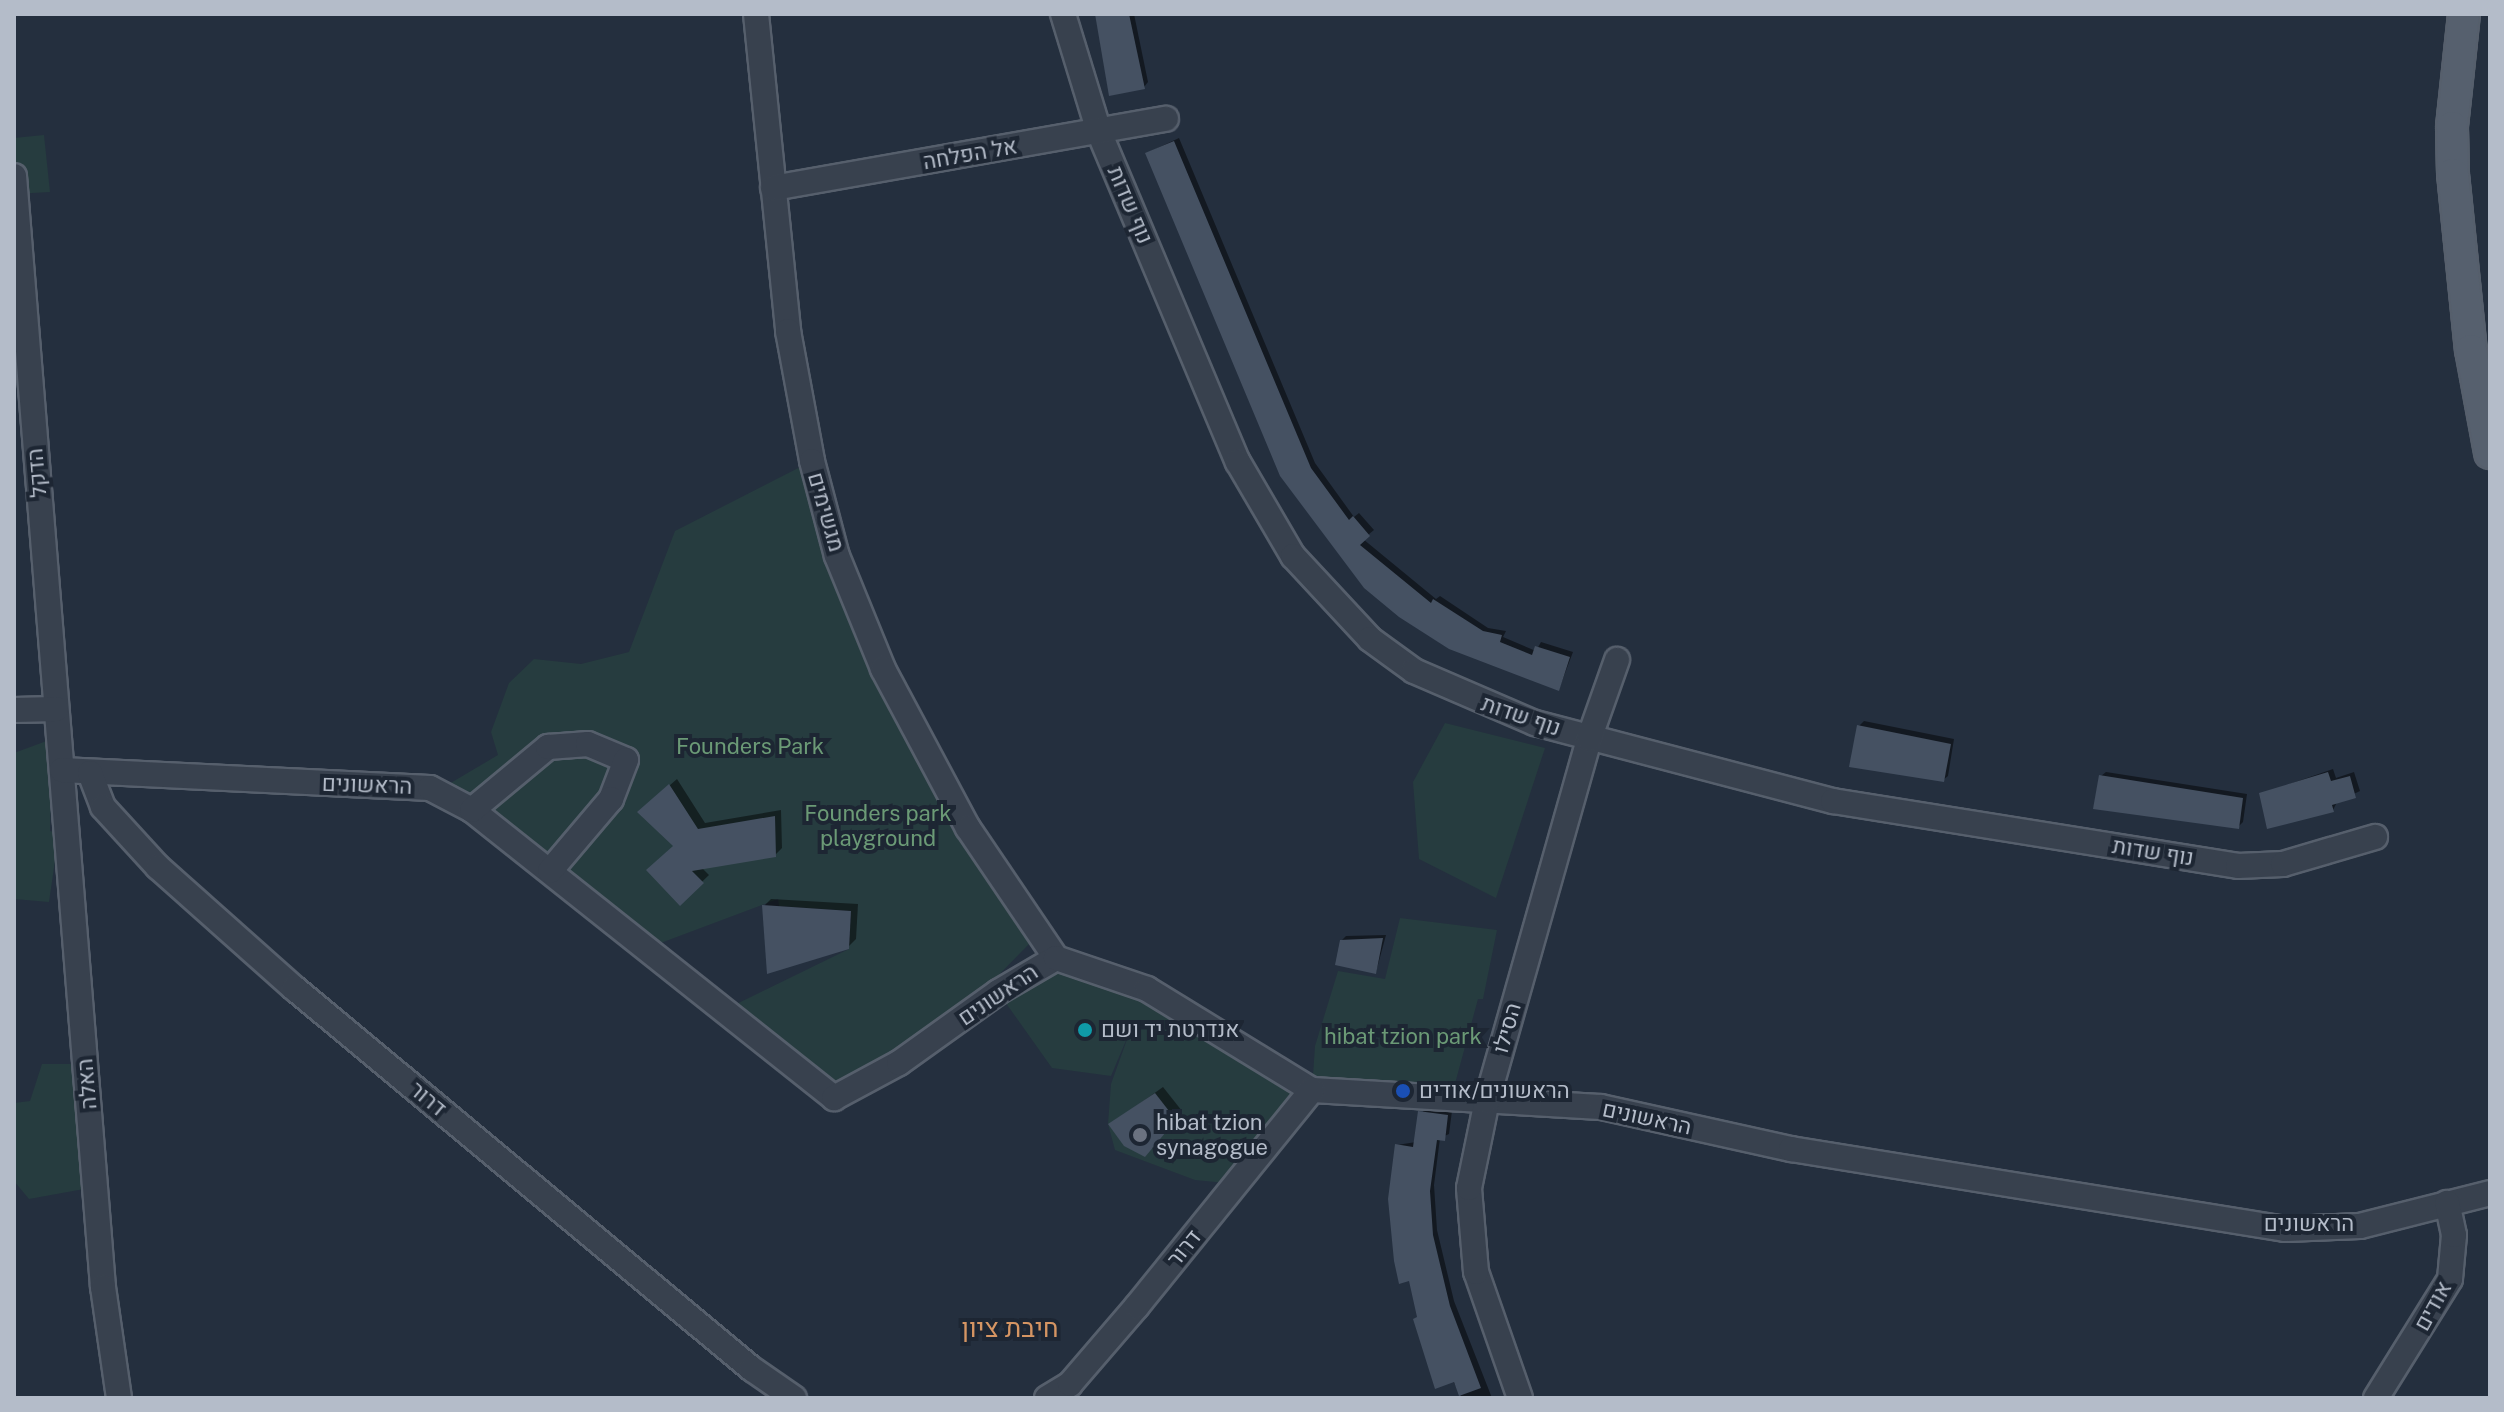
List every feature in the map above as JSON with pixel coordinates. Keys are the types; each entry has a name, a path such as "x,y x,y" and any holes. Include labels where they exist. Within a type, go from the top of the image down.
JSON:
{"main road":[{"path":"2464,14 2452,127 2453,174 2471,350 2490,453"}],"street":[{"name":"מגשימים","path":"756,14 788,331 812,461 837,556 883,669 968,828 1056,958"},
{"name":"נוף שדות","path":"1063,14 1099,132 1238,462 1293,556 1370,639 1414,671 1467,697 1589,739 1833,801 2238,866 2283,864 2375,837"},
{"name":"אל הפלחה","path":"773,188 1166,119"},
{"name":"הדקל","path":"15,191 62,770"},
{"name":"הסילו","path":"1520,1398 1476,1272 1470,1232 1469,1188 1487,1100 1589,739 1617,660"},
{"path":"14,710 56,709"},
{"path":"472,810 548,747 588,744 626,760 611,799 550,871"},
{"name":"הראשונים","path":"62,770 430,788 472,810 550,871 617,930 834,1098 899,1063 998,992 1056,958 1147,989 1312,1090 1450,1102 1487,1100 1601,1107 1791,1149 2285,1229 2360,1226 2490,1193"},
{"name":"האלה","path":"62,770 103,1287 119,1398"},
{"name":"דרור","path":"90,773 103,807 158,867 283,978 752,1369 794,1398"},
{"name":"דרור","path":"1047,1398 1070,1384 1128,1317 1312,1090"},
{"name":"אודים","path":"2376,1398 2450,1279 2454,1235 2447,1203"}],"green space":[{"path":"44,135 50,192 15,194 14,138"},
{"name":"Founders Park","path":"812,461 902,704 1029,944 941,1034 834,1098 720,1012 849,949 851,911 779,906 778,899 642,950 437,791 498,755 491,732 509,683 534,659 581,664 629,652 675,531"},
{"path":"1445,723 1545,748 1496,898 1419,859 1413,782"},
{"path":"52,739 50,831 59,833 49,902 14,899 14,753"},
{"name":"hibat tzion park","path":"1400,918 1497,930 1483,999 1478,999 1450,1102 1312,1090 1315,1046 1338,971 1385,979"},
{"path":"1056,958 1147,989 1306,1098 1226,1183 1195,1180 1115,1150 1108,1124 1111,1084 1130,1031 1111,1076 1052,1068 998,992"},
{"path":"42,1064 77,1064 84,1189 29,1199 14,1181 14,1103 30,1101"}],"building":[{"path":"1095,14 1129,14 1145,89 1109,96"},
{"path":"1174,141 1311,468 1349,520 1353,516 1370,536 1360,545 1431,603 1433,599 1483,631 1502,635 1500,642 1532,655 1535,646 1570,657 1559,691 1449,649 1399,617 1364,588 1280,476 1145,153"},
{"path":"1857,725 1951,744 1944,782 1849,767"},
{"path":"2328,772 2331,781 2350,776 2356,798 2332,805 2334,812 2267,829 2259,793"},
{"path":"2099,775 2243,798 2239,829 2093,809"},
{"path":"669,784 698,829 775,816 776,857 692,871 704,883 680,906 646,870 673,846 637,812"},
{"path":"762,905 851,911 849,949 767,974"},
{"path":"1383,938 1376,974 1335,965 1340,940"},
{"name":"hibat tzion synagogue","path":"1155,1093 1176,1120 1145,1157 1124,1146 1108,1124"},
{"path":"1418,1111 1448,1115 1445,1141 1437,1140 1430,1191 1433,1235 1450,1306 1481,1388 1459,1396 1454,1382 1435,1389 1413,1319 1417,1317 1409,1281 1399,1284 1394,1261 1388,1199 1395,1144 1413,1147"}],"place":[{"name":"אנדרטת יד ושם","path":"1085,1030"},
{"name":"הראשונים/אודים","path":"1403,1091"},
{"name":"hibat tzion synagogue","path":"1140,1135"}],"district":[{"name":"חיבת ציון","path":"1010,1328"}],"park label":[{"name":"Founders park playground","path":"878,826"}]}
